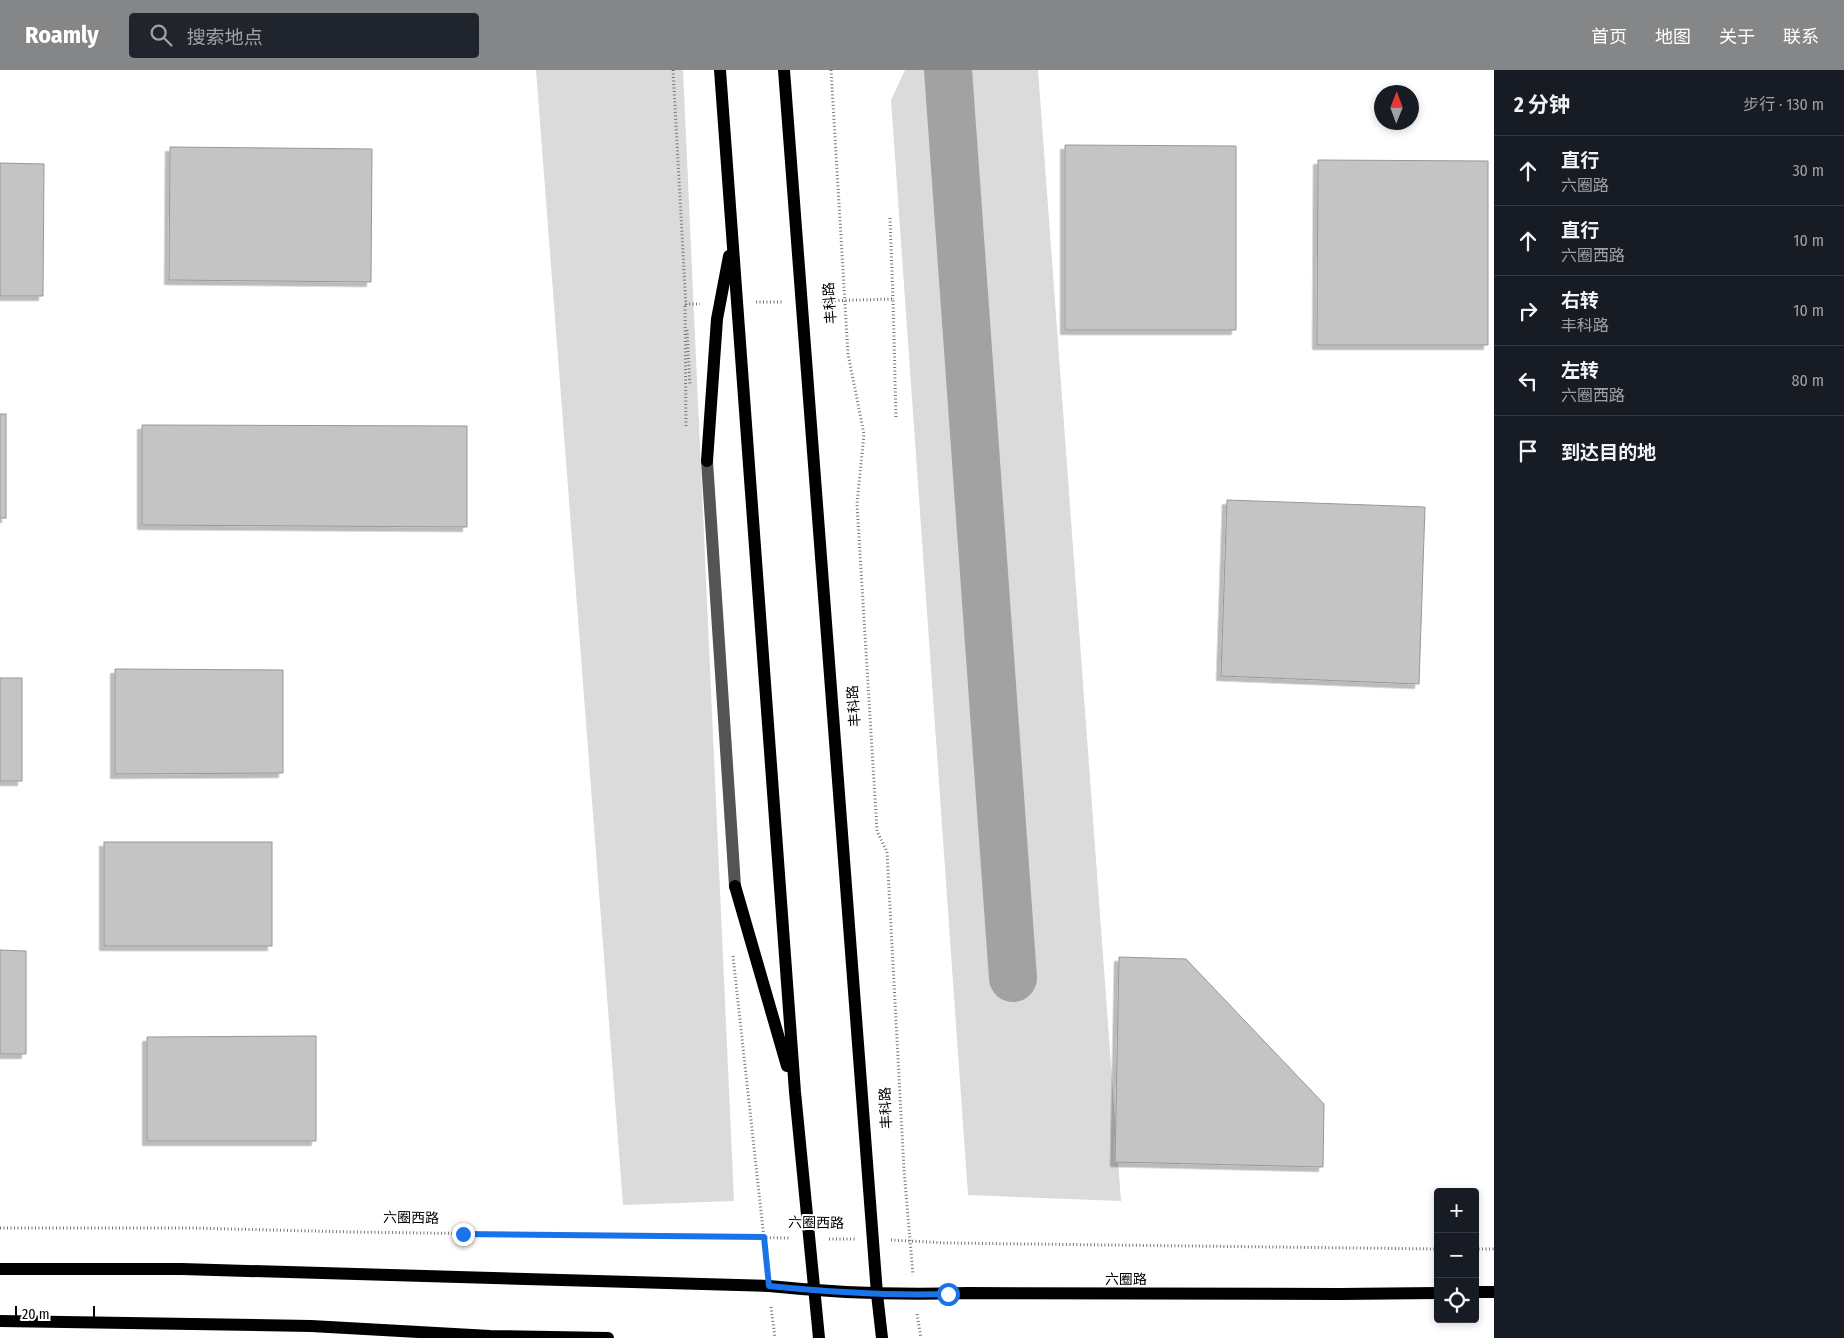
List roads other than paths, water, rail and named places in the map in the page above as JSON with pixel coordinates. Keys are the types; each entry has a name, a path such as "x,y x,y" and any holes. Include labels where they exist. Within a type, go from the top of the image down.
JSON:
{"main road":[{"path":"720,70 794,1092 819,1338"},
{"name":"丰科路","path":"784,70 877,1294 882,1338"},
{"path":"707,461 717,319 732,239"},
{"path":"735,886 794,1092"},
{"path":"0,1269 182,1269 769,1286 814,1291"},
{"name":"六圈路","path":"814,1291 915,1295 967,1293 1338,1294 1434,1292"},
{"path":"1479,1292 1494,1292"},
{"path":"0,1322 311,1326 490,1336 608,1338"}],"street":[{"path":"707,461 735,886"}],"waterway":[{"path":"948,70 1013,978"}]}
